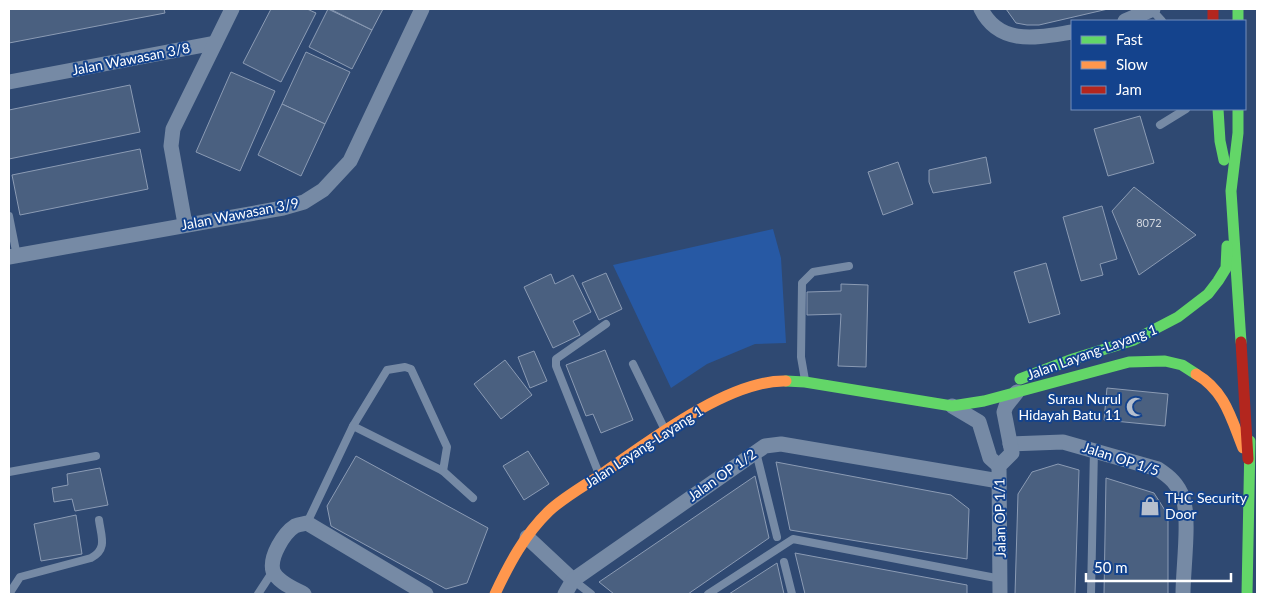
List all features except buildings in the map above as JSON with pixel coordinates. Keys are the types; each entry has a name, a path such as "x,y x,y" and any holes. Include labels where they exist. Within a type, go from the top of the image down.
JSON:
{"main road":[{"path":"1218,110 1220,141 1231,191 1248,459 1247,594"},
{"path":"1231,191 1238,133 1238,110"},
{"name":"Jalan Layang-Layang 1","path":"930,402 948,396 998,387 1072,359 1134,340 1178,317 1208,294 1226,268 1220,141"},
{"name":"Jalan Layang-Layang 1","path":"495,594 506,568 527,537 550,510 599,474 665,430 733,393 755,384 776,381 806,382 952,406 1017,392 1129,362 1164,361 1182,365 1210,382 1221,395 1248,459"},
{"path":"1248,459 1256,388"}],"street":[{"path":"186,224 171,146 173,128 232,9"},
{"name":"Jalan Wawasan 3/9","path":"13,256 283,208 304,202 324,190 350,161 422,9"},
{"path":"981,9 1000,31 1026,39 1071,32"},
{"path":"1129,20 1155,13"},
{"name":"Jalan Wawasan 3/8","path":"9,82 215,43"},
{"path":"1010,444 1004,412 1006,406 1017,392"},
{"name":"Jalan Layang-Layang 1","path":"952,406 979,422 990,458 999,474"},
{"name":"Jalan OP 1/5","path":"1010,444 1063,442 1094,449 1158,470 1171,477 1183,499 1185,518 1183,594"},
{"name":"Jalan OP 1/2","path":"565,594 573,580 765,446 781,444 999,474"},
{"name":"Jalan OP 1/1","path":"1000,587 999,474 1012,454 1010,444"},
{"path":"304,594 282,581 273,572 273,562 278,549 289,532 297,525 307,523 426,594"},
{"path":"527,537 573,580"}],"lane":[{"path":"1160,125 1184,110"},
{"path":"9,216 13,256"},
{"path":"806,382 801,357 802,283 812,272 849,266"},
{"path":"599,474 556,366 556,358 606,324"},
{"path":"633,364 665,430"},
{"path":"307,523 352,426 387,370 405,367 411,369 447,447 443,471"},
{"path":"352,426 443,471 473,498"},
{"path":"1091,594 1094,449"},
{"path":"756,452 777,537"},
{"path":"9,472 96,456"},
{"path":"9,594 20,576 91,558 101,552 103,547 98,520"},
{"path":"708,594 793,539 1000,587"},
{"path":"784,562 792,594"},
{"path":"258,594 273,572"},
{"path":"573,580 591,594"}],"shaded area":[{"path":"773,229 781,258 786,343 755,344 707,364 671,388 613,265"}],"traffic: fast":[{"path":"1238,9 1238,20"},
{"path":"1218,110 1220,141 1224,160"},
{"path":"1238,110 1238,133 1231,191 1241,342"},
{"path":"1020,379 1073,359 1134,340 1178,317 1208,294 1218,281 1226,268 1227,246"},
{"path":"786,381 805,382 952,406 984,401 1129,362 1165,361 1182,365 1196,374"},
{"path":"1247,594 1250,441"}],"traffic: slow":[{"path":"1196,374 1214,389 1226,406 1243,448"},
{"path":"495,594 512,561 532,529 560,502 663,431 714,402 739,390 763,383 786,381"}],"traffic: jam":[{"path":"1213,9 1213,20"},
{"path":"1241,342 1248,459"}],"place":[{"name":"Surau Nurul Hidayah Batu 11","path":"1136,407"},
{"name":"THC Security Door","path":"1150,506"}]}
